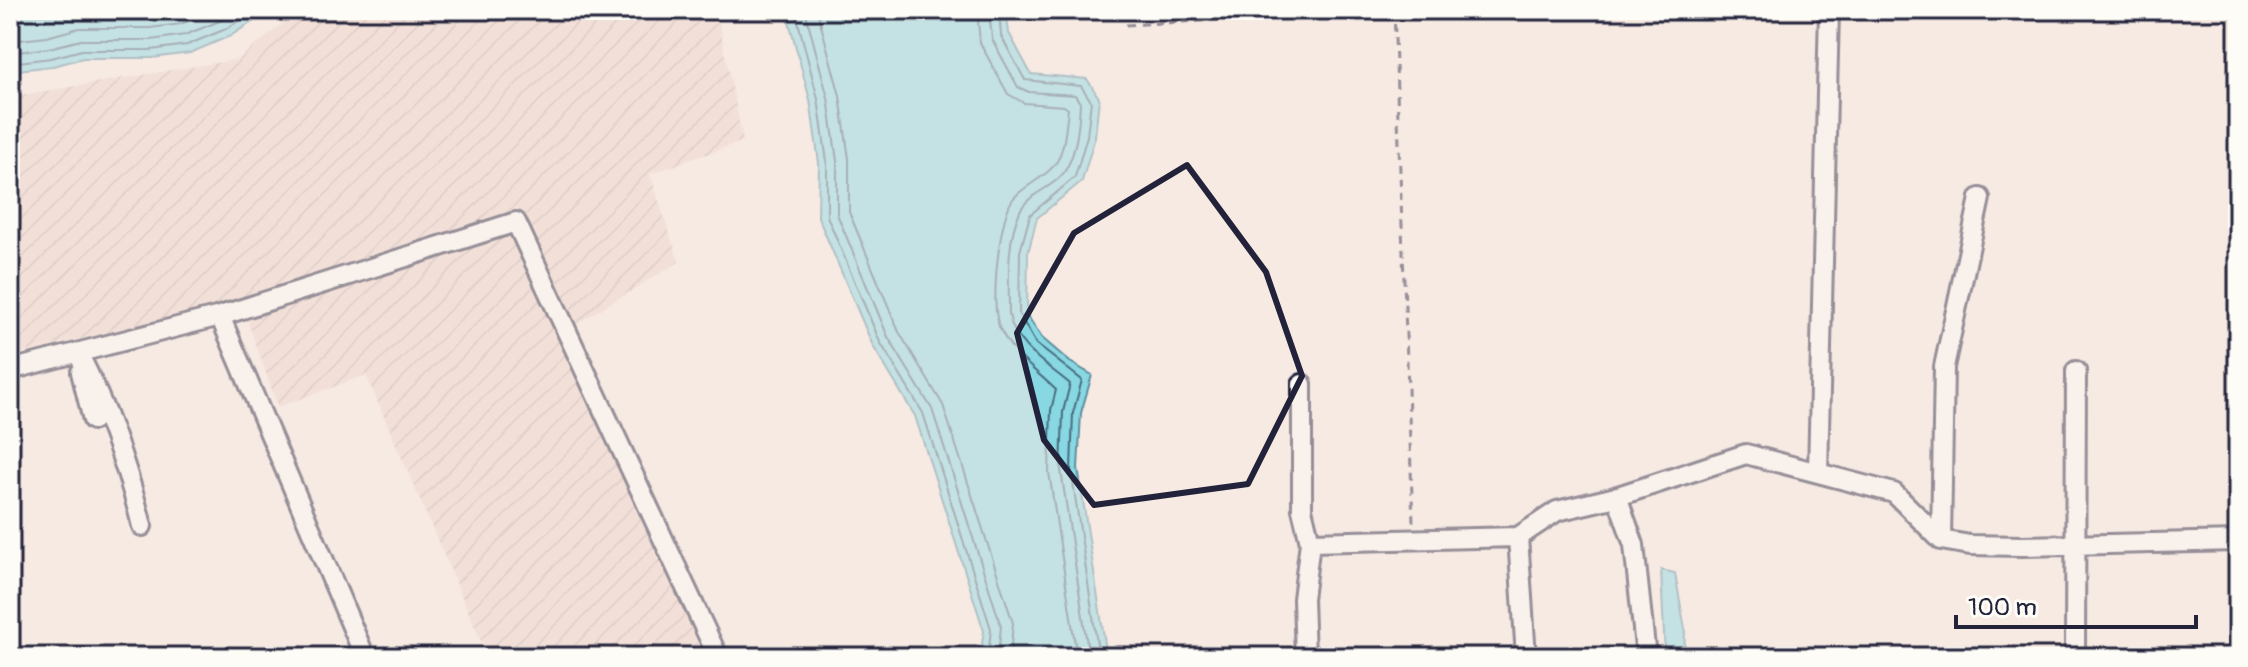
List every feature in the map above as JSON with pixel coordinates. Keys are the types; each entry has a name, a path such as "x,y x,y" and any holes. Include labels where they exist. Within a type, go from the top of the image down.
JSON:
{"street":[{"path":"1818,473 1829,10"},
{"path":"1941,540 1944,367 1980,198"},
{"path":"10,370 220,316 516,222 718,657"},
{"path":"220,316 365,657"},
{"path":"78,353 82,382 93,420"},
{"path":"78,353 103,401 131,479 142,526"},
{"path":"2075,657 2076,371"},
{"path":"1302,384 1302,509 1310,542 1303,599 1305,657"},
{"path":"1310,542 1518,537 1557,511 1617,496 1746,454 1894,493 1941,540 1970,545 2238,541"},
{"path":"1617,496 1634,545 1646,657"},
{"path":"1518,537 1526,657"}],"path":[{"path":"1126,25 1395,10 1414,539"}],"highlighted area":[{"path":"1187,165 1266,272 1302,376 1248,484 1094,505 1044,440 1017,333 1074,233"}],"shaded area":[{"path":"307,10 448,10 450,13 454,10 706,10 717,13 743,141 650,174 679,262 566,330 703,657 488,657 366,375 278,407 240,300 10,356 10,97 239,59 292,16"}],"water":[{"path":"10,10 271,10 230,36 190,53 152,58 83,58 53,66 10,71"},
{"path":"786,10 1006,10 1009,33 1031,74 1087,79 1099,98 1095,137 1082,181 1037,218 1028,253 1027,315 1042,338 1070,362 1092,375 1081,413 1078,468 1107,657 980,657 984,631 915,416 873,346 818,217 819,163 810,100"},
{"path":"1661,570 1675,573 1685,629 1684,657 1665,657"}]}
